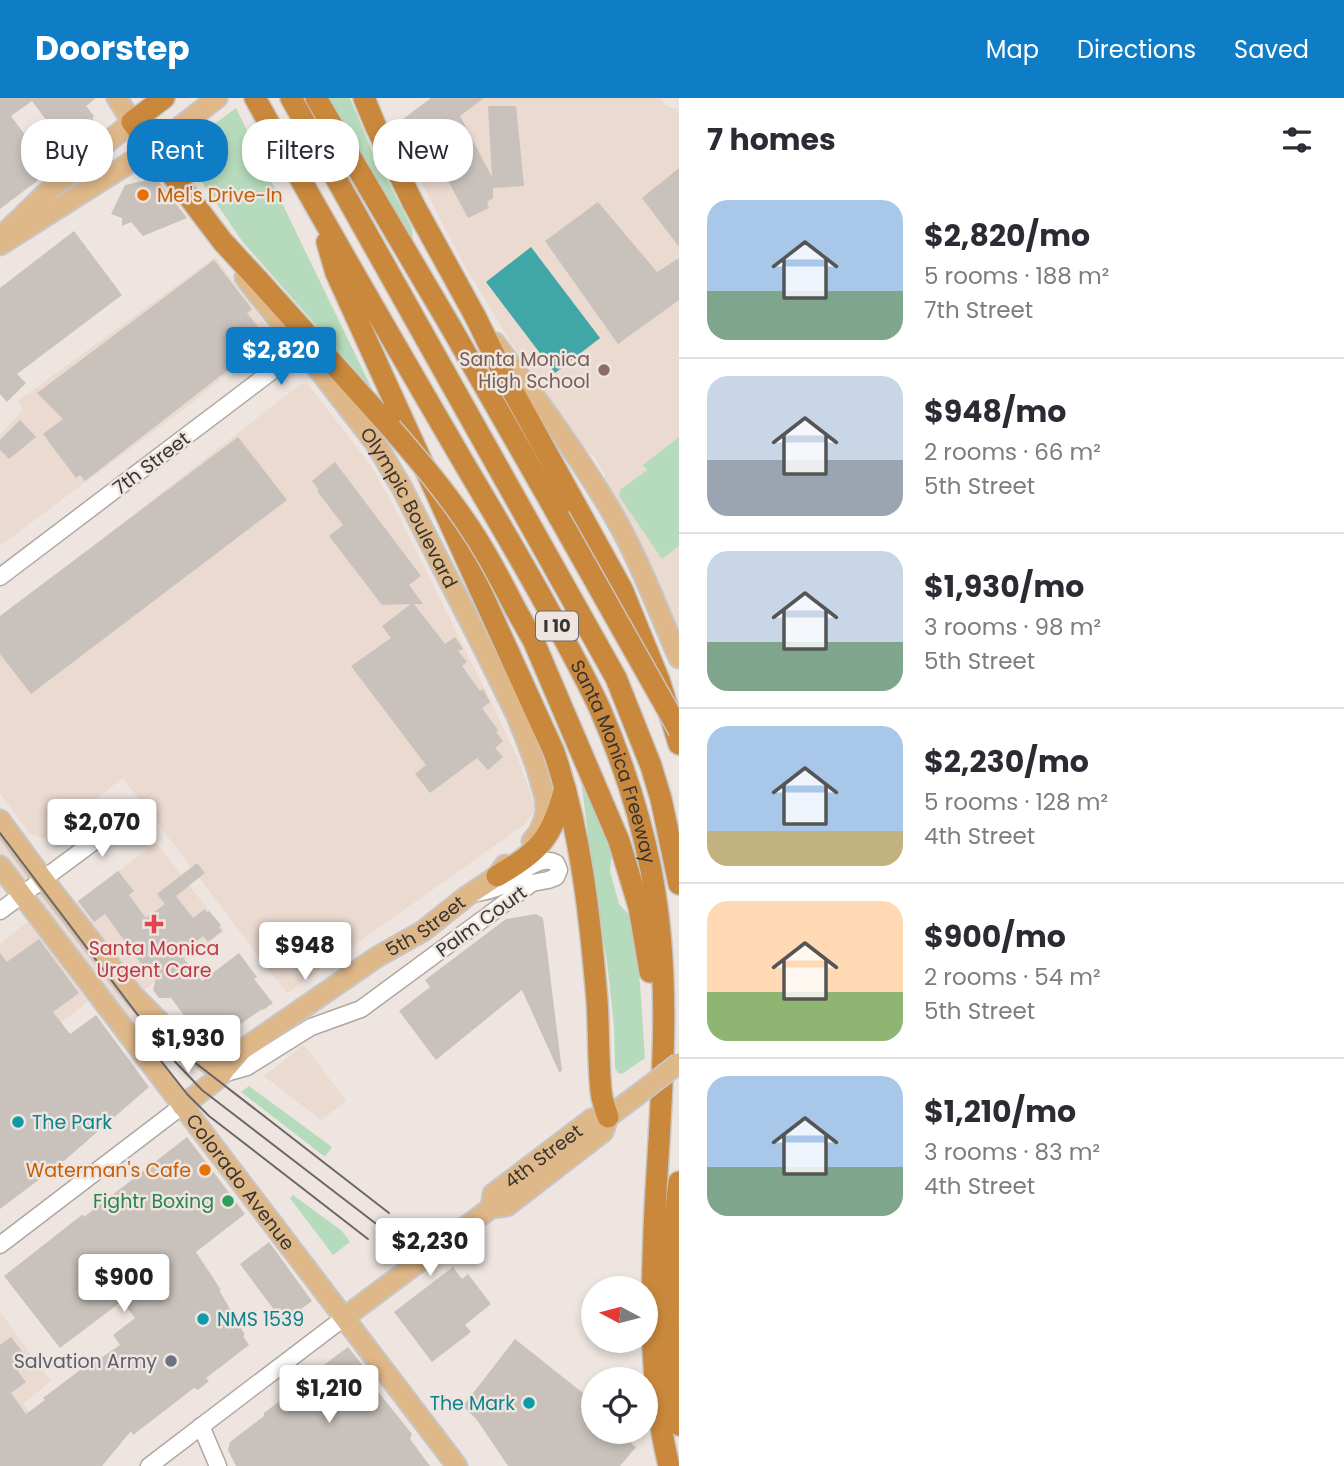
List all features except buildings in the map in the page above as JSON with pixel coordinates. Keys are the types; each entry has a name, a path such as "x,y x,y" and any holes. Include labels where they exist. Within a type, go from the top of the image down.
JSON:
{"highway":[{"path":"136,119 164,98"},
{"name":"Santa Monica Freeway","path":"255,98 547,605 598,705 618,754 639,821 651,871 664,986 651,1336 658,1409 669,1466"},
{"name":"Santa Monica Freeway","path":"291,98 616,678 655,777 679,884"},
{"path":"316,98 452,329 679,730"},
{"path":"364,98 413,203 622,589 659,680 679,744"},
{"name":"Olympic Boulevard","path":"178,182 223,242"},
{"path":"318,209 336,273 554,752 566,786 576,831 593,954 601,1093 608,1117"},
{"path":"223,242 436,481 490,560 534,642 619,841 639,907 654,1000 662,1088"},
{"path":"496,876 534,851 546,838 555,823 566,786"},
{"path":"679,1182 669,1276 668,1348 679,1425"}],"main road":[{"name":"Olympic Boulevard","path":"117,98 130,119"},
{"path":"190,119 217,98"},
{"path":"0,237 44,195 127,126"},
{"path":"0,245 127,164"},
{"name":"Olympic Boulevard","path":"223,242 253,288 376,444 401,486 516,714 533,757 545,797 546,810 544,820 529,845 496,876"},
{"path":"475,316 580,461 609,507 679,658"},
{"path":"0,820 134,996 171,1033 222,1074"},
{"name":"Colorado Avenue","path":"0,866 457,1466"},
{"name":"5th Street","path":"181,1106 222,1074 242,1050 377,957 422,931 496,876"},
{"name":"4th Street","path":"345,1317 491,1208 493,1194 592,1119 608,1117 679,1063"}],"street":[{"name":"7th Street","path":"0,576 302,350"},
{"path":"0,911 138,809"},
{"name":"Palm Court","path":"311,1027 361,1009 532,883 556,877 559,870 556,863 551,860 544,861 531,866 498,888 467,896"},
{"name":"5th Street","path":"222,1074 247,1067 311,1027"},
{"name":"5th Street","path":"0,1245 181,1106"},
{"name":"4th Street","path":"149,1466 345,1317"},
{"path":"201,1426 218,1466"}],"shaded area":[{"name":"Santa Monica High School","path":"435,98 660,98 670,108 679,109 679,630 637,535 605,480 605,475 511,343 464,265 421,182 473,182 473,119 409,119"},
{"path":"215,257 272,333 271,339 189,405 0,546 0,435 23,410 18,401"},
{"path":"302,383 308,384 371,466 398,514 491,702 521,766 534,804 533,813 525,824 287,993 123,778 45,839 30,834 0,793 0,619"},
{"path":"0,828 181,1047 158,1063 0,856"},
{"path":"156,843 225,931 144,990 76,903"},
{"path":"28,922 88,1002 8,1062 0,1052 0,944"},
{"path":"304,1045 346,1101 321,1120 264,1076"},
{"path":"0,1312 51,1381 23,1404 70,1466 0,1466"}],"green space":[{"path":"329,98 350,98 359,119 341,119"},
{"path":"236,108 242,120 242,182 272,182 372,389 242,241 202,182 228,182 228,119 221,119"},
{"path":"359,120 373,153 373,172 359,149"},
{"path":"379,182 388,182 412,228 413,240"},
{"path":"679,437 679,546 662,559 619,496 620,490 647,470 643,465"},
{"path":"581,779 612,852 610,871 619,904 629,915 640,984 645,1058 622,1074 615,1068 614,1025 607,962"},
{"path":"249,1086 332,1147 325,1157 241,1092"},
{"path":"293,1195 342,1231 350,1242 333,1255 290,1198"}],"water":[{"path":"531,247 600,338 555,373 486,282"}],"tram line":[{"path":"0,833 165,1051 202,1090 379,1226"},
{"path":"162,1037 389,1213"},
{"path":"161,1061 187,1094 209,1116 368,1239"}],"place":[{"name":"Mel's Drive-In","path":"143,195"},
{"name":"Santa Monica High School","path":"604,370"},
{"name":"Santa Monica Urgent Care","path":"154,924"},
{"name":"The Park","path":"18,1122"},
{"name":"Waterman's Cafe","path":"205,1170"},
{"name":"Fightr Boxing","path":"228,1201"},
{"name":"NMS 1539","path":"203,1319"},
{"name":"Salvation Army","path":"171,1361"},
{"name":"The Mark","path":"529,1403"}]}
